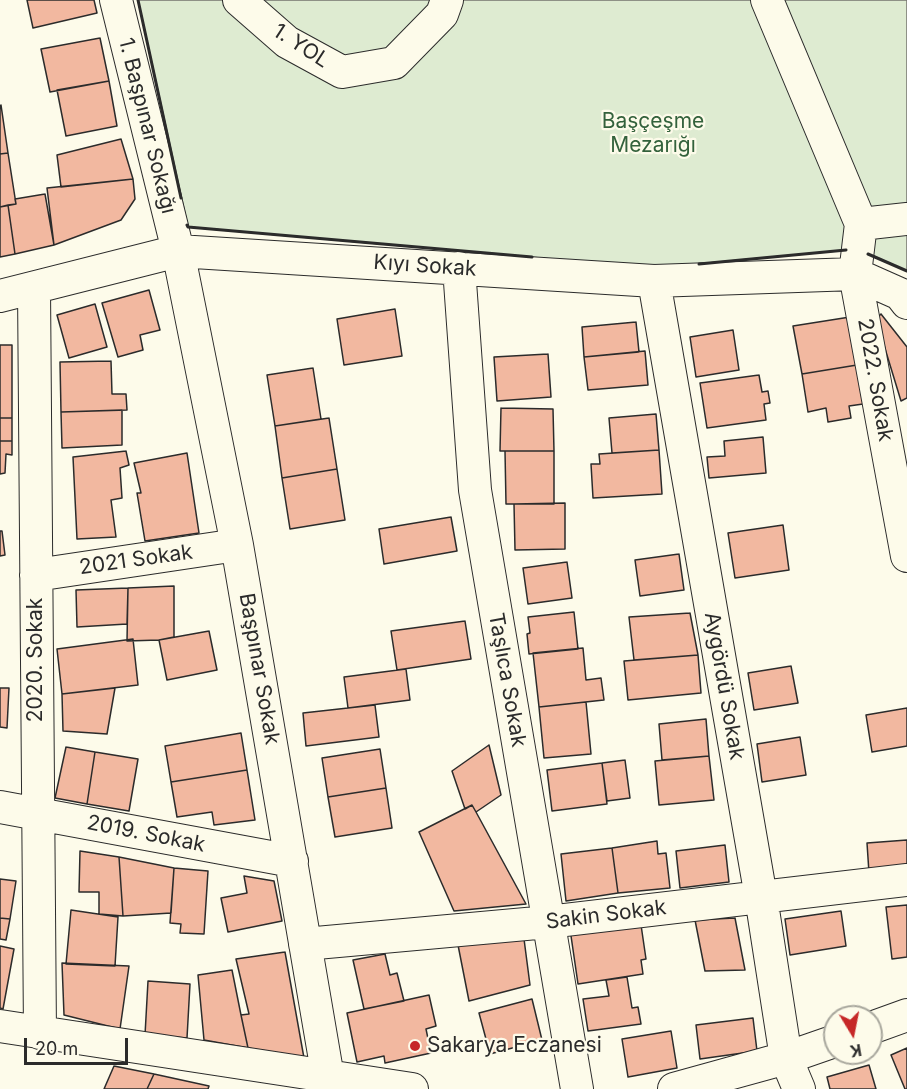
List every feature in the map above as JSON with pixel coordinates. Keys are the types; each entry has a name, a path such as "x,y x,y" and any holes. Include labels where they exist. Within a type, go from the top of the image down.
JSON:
{"street":[{"name":"1. Başpınar Sokağı","path":"116,0 178,251"},
{"name":"1. YOL","path":"239,0 287,42 342,72 394,63 442,14 447,0"},
{"path":"767,0 861,224 907,219"},
{"name":"2022. Sokak","path":"861,224 855,274 907,556"},
{"name":"Kıyı Sokak","path":"0,296 178,251 654,280 855,274"},
{"name":"Başpınar Sokak","path":"178,251 237,545 329,1083"},
{"name":"Taşlıca Sokak","path":"459,268 475,490 577,1089"},
{"path":"855,274 900,294 907,303"},
{"name":"Aygördü Sokak","path":"654,280 761,897 786,1058 799,1089"},
{"name":"2020. Sokak","path":"34,288 40,1032"},
{"name":"2021 Sokak","path":"36,575 237,545"},
{"name":"2019. Sokak","path":"0,807 292,861"},
{"name":"Sakin Sokak","path":"305,944 548,922 907,880"},
{"path":"883,1024 907,1015"},
{"path":"1,1028 40,1032 329,1083 412,1089"},
{"path":"674,1089 786,1058 823,1045"}],"green space":[{"name":"Başçeşme Mezarığı","path":"138,0 907,0 907,271 858,249 654,268 188,227"}],"building":[{"path":"27,0 94,0 97,13 33,28"},
{"path":"100,38 109,81 50,92 41,49"},
{"path":"109,81 117,126 66,136 57,90"},
{"path":"0,106 8,153 0,154"},
{"path":"121,139 133,179 61,187 57,155"},
{"path":"8,153 16,204 0,207 0,154"},
{"path":"133,179 135,199 121,220 54,245 47,188"},
{"path":"45,194 54,245 15,254 8,205 16,204 15,199"},
{"path":"8,205 15,254 0,257 0,207"},
{"path":"149,290 160,330 140,335 143,350 118,357 102,303"},
{"path":"95,304 107,347 69,358 57,315"},
{"path":"395,309 402,356 344,365 337,319"},
{"path":"881,314 907,347 907,398 901,401 876,319"},
{"path":"850,317 857,365 802,374 793,326"},
{"path":"636,322 639,352 584,357 582,327"},
{"path":"733,330 739,370 696,377 690,337"},
{"path":"0,345 12,345 12,418 0,418"},
{"path":"645,351 648,385 588,390 584,357"},
{"path":"548,354 551,397 497,401 494,357"},
{"path":"111,361 112,394 126,394 127,410 61,412 60,362"},
{"path":"857,365 863,404 849,406 851,418 828,422 826,408 808,412 802,374"},
{"path":"313,368 321,419 275,426 267,375"},
{"path":"759,375 762,392 768,391 770,403 764,404 766,420 707,428 700,383"},
{"path":"501,408 553,409 554,451 500,451"},
{"path":"122,410 122,445 62,448 61,412"},
{"path":"656,414 659,450 612,453 609,418"},
{"path":"0,418 12,418 12,441 0,441"},
{"path":"329,418 337,469 282,478 275,426"},
{"path":"763,437 766,473 709,478 707,457 725,456 724,441"},
{"path":"0,441 12,441 12,455 6,454 5,473 0,474"},
{"path":"659,450 662,494 593,498 591,464 600,464 599,454"},
{"path":"126,451 129,465 120,468 122,498 111,500 116,537 77,539 73,457"},
{"path":"505,451 554,451 554,504 506,504"},
{"path":"187,453 199,533 145,541 137,493 141,493 134,463"},
{"path":"337,469 345,520 290,529 282,478"},
{"path":"565,503 565,549 515,550 514,504"},
{"path":"451,517 457,551 384,564 379,529"},
{"path":"783,525 789,570 735,578 728,533"},
{"path":"0,531 2,531 5,555 0,556"},
{"path":"679,554 684,590 640,596 635,560"},
{"path":"567,562 572,598 528,604 523,568"},
{"path":"174,586 174,637 127,641 128,588"},
{"path":"128,588 127,624 77,627 76,590"},
{"path":"574,612 578,649 529,654 528,617"},
{"path":"690,613 698,655 634,660 629,617"},
{"path":"465,621 471,659 397,670 391,631"},
{"path":"209,631 217,670 167,680 159,640"},
{"path":"133,639 138,685 62,694 57,649"},
{"path":"583,648 586,680 601,678 604,700 539,707 533,653"},
{"path":"698,655 701,693 628,700 624,661"},
{"path":"791,666 798,703 754,710 748,673"},
{"path":"406,669 410,700 348,708 344,677"},
{"path":"0,688 9,688 7,728 0,727"},
{"path":"115,688 107,734 63,731 62,694"},
{"path":"586,702 591,754 544,758 539,707"},
{"path":"375,705 379,737 306,746 303,713"},
{"path":"907,708 907,746 872,752 866,715"},
{"path":"706,719 709,756 662,760 659,724"},
{"path":"241,733 247,770 171,782 165,746"},
{"path":"800,737 806,775 762,782 757,744"},
{"path":"489,745 501,795 476,812 472,805 465,809 452,771"},
{"path":"66,747 95,752 87,804 55,798"},
{"path":"380,749 386,788 328,797 322,758"},
{"path":"95,752 138,759 129,811 87,804"},
{"path":"709,756 714,800 659,805 655,761"},
{"path":"625,760 630,798 607,801 602,763"},
{"path":"602,763 607,804 552,811 547,770"},
{"path":"247,770 255,820 214,825 212,812 177,817 171,782"},
{"path":"386,788 392,828 335,837 328,797"},
{"path":"472,805 526,904 454,911 419,832"},
{"path":"907,840 907,871 869,873 867,843"},
{"path":"657,841 658,854 666,853 670,888 618,893 612,848"},
{"path":"725,845 729,882 680,888 676,851"},
{"path":"612,848 618,893 566,901 561,854"},
{"path":"80,851 119,857 123,916 99,914 99,892 79,892"},
{"path":"119,857 174,868 171,913 123,916"},
{"path":"174,868 208,871 204,934 180,933 181,924 170,923"},
{"path":"244,876 274,881 282,921 228,932 221,898 247,893"},
{"path":"0,879 16,881 10,919 0,918"},
{"path":"907,905 907,957 892,959 886,907"},
{"path":"71,910 118,917 115,966 66,964"},
{"path":"841,911 846,946 790,955 785,919"},
{"path":"0,918 10,919 6,940 0,939"},
{"path":"640,918 646,959 641,960 643,974 578,984 570,929"},
{"path":"735,918 745,970 705,971 695,920"},
{"path":"524,939 530,985 469,1001 458,945"},
{"path":"0,946 14,949 3,1009 0,1008"},
{"path":"285,952 304,1058 248,1048 241,1015 249,1014 236,959"},
{"path":"385,954 390,975 397,973 404,1001 364,1009 353,960"},
{"path":"62,963 129,966 120,1029 64,1015"},
{"path":"232,970 248,1048 204,1040 198,975"},
{"path":"627,977 632,1008 638,1007 641,1024 588,1031 583,999 609,996 606,980"},
{"path":"148,981 190,984 187,1038 145,1035"},
{"path":"429,995 436,1026 426,1029 431,1053 385,1063 384,1056 357,1062 347,1013"},
{"path":"532,999 542,1040 490,1054 479,1013"},
{"path":"753,1018 757,1051 700,1059 696,1025"},
{"path":"671,1031 677,1068 628,1077 622,1039"},
{"path":"907,1048 907,1089 905,1089 891,1055"},
{"path":"869,1065 876,1089 830,1089 827,1077"},
{"path":"114,1066 154,1074 147,1089 104,1089"},
{"path":"154,1074 209,1086 208,1089 147,1089"}],"wall":[{"path":"138,0 181,198"},
{"path":"187,225 188,227 532,257"},
{"path":"699,264 846,250"},
{"path":"868,254 907,271"}],"place":[{"name":"Sakarya Eczanesi","path":"415,1046"}]}
